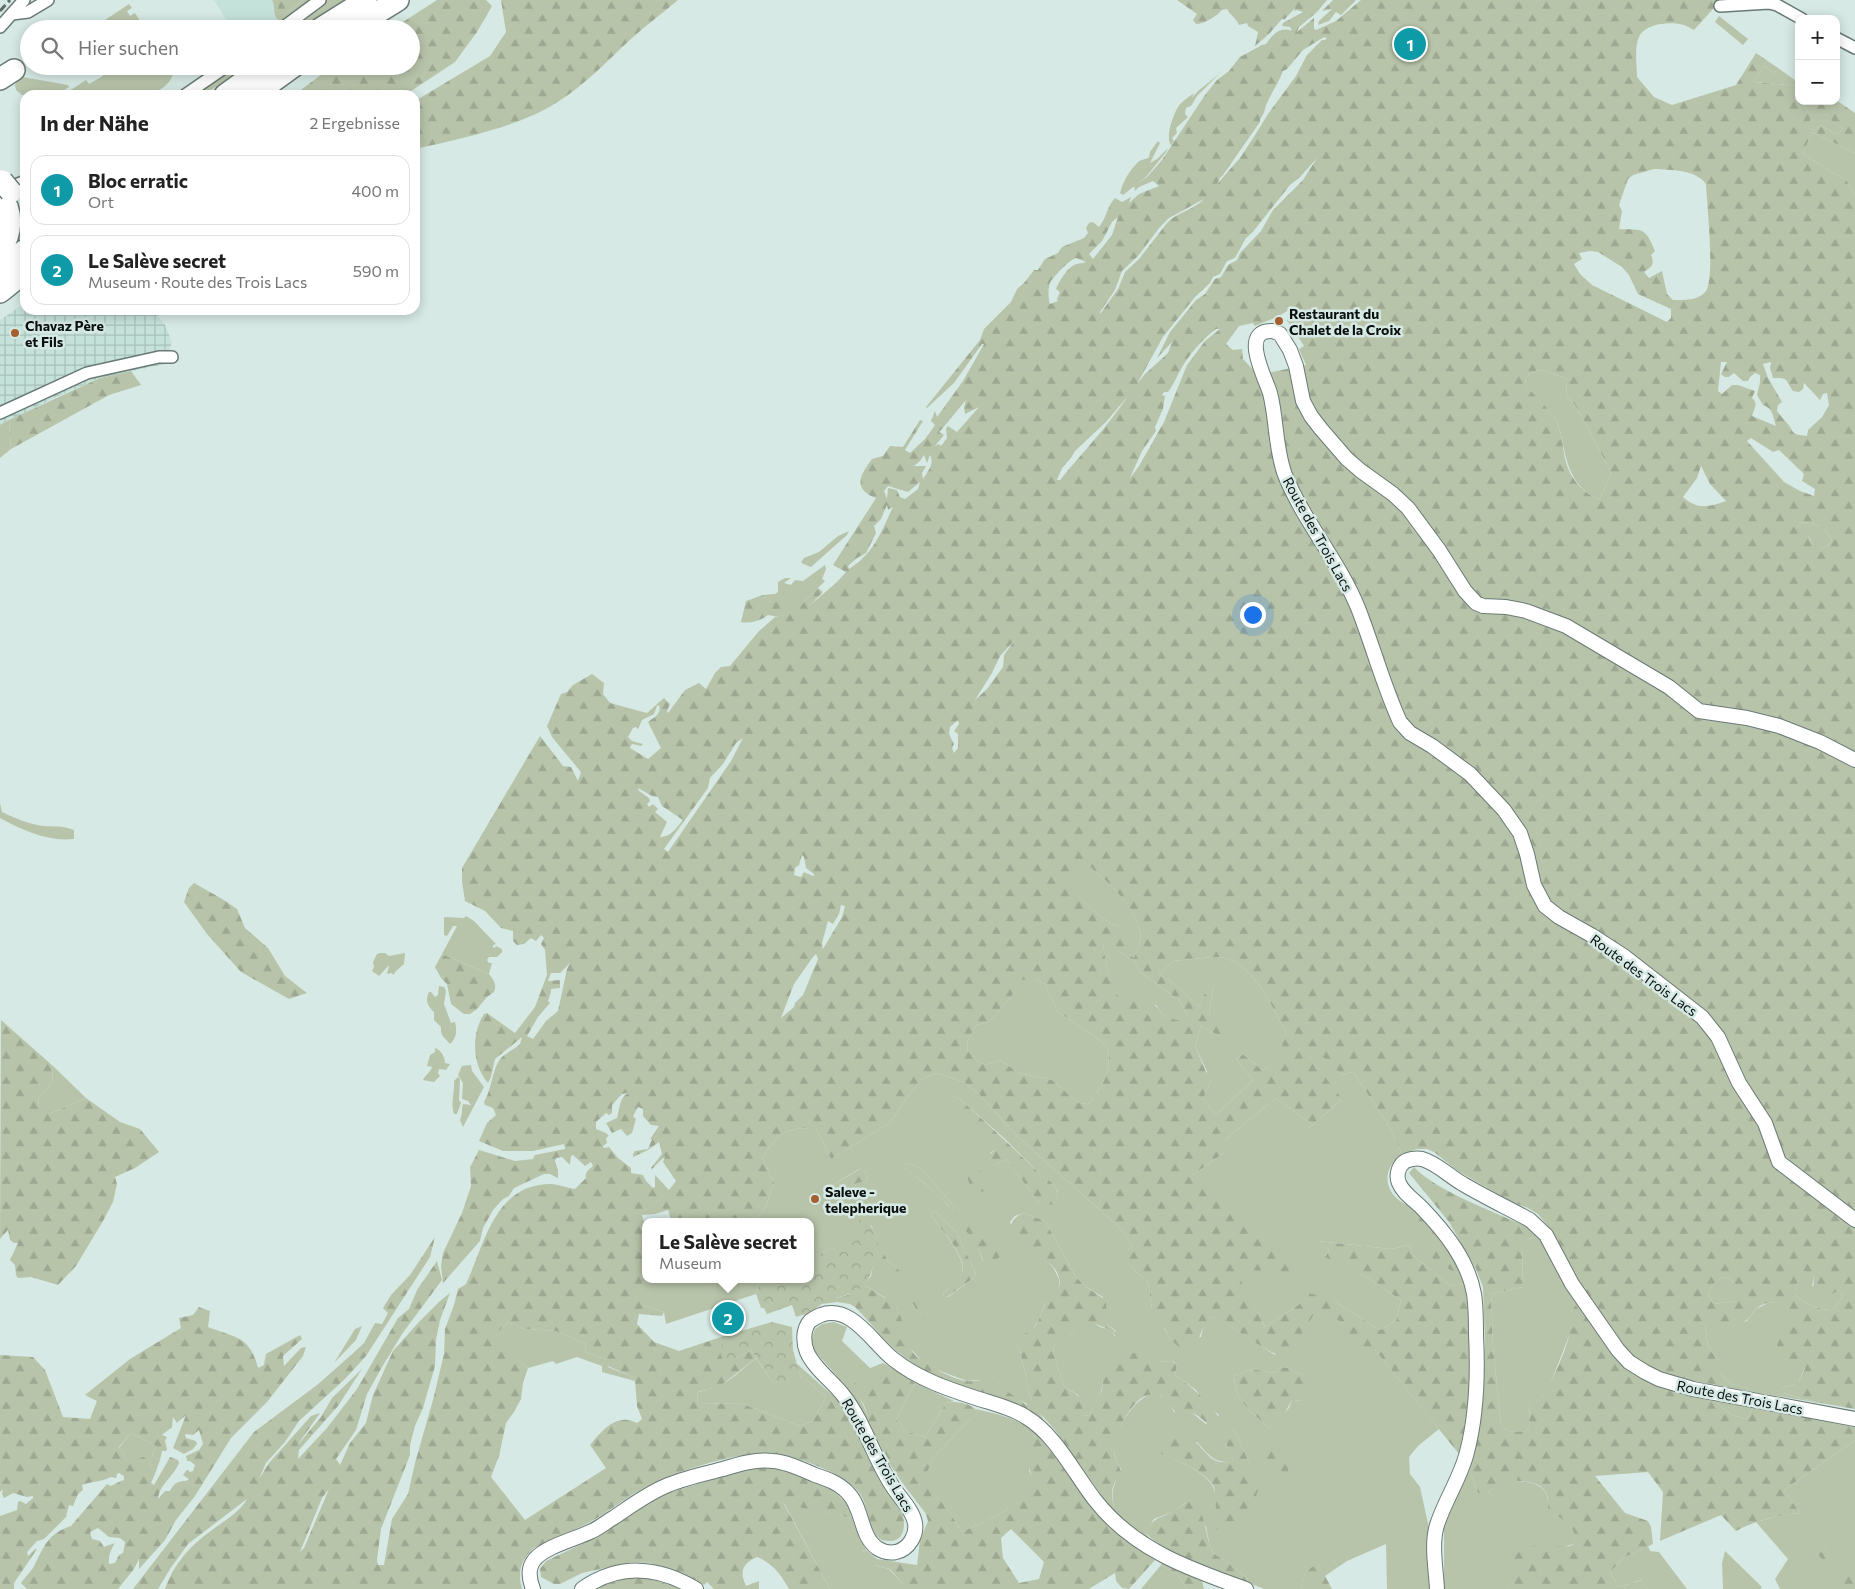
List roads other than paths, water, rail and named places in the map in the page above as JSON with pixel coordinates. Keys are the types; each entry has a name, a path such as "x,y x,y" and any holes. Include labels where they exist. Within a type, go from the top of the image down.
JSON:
{"highway":[{"path":"334,20 366,0"},
{"path":"366,20 398,0"},
{"path":"232,90 253,75"},
{"path":"261,90 282,75"},
{"path":"0,250 6,241 10,225 8,190"},
{"path":"0,270 20,254"},
{"path":"0,292 20,276"}],"street":[{"path":"0,27 24,0"},
{"path":"12,14 28,12 48,0"},
{"path":"293,20 320,0"},
{"path":"1720,6 1769,3 1777,5 1795,15"},
{"path":"1840,40 1855,48"},
{"path":"192,90 214,75"},
{"name":"Route des Trois Lacs","path":"1855,760 1820,742 1779,726 1747,718 1698,711 1669,687 1566,626 1526,611 1506,607 1483,606 1476,603 1465,591 1439,550 1408,508 1393,494 1347,459 1327,438 1311,416 1300,393 1296,366 1284,338 1273,330 1262,332 1258,337 1256,352 1270,394 1279,452 1286,476 1306,516 1353,598 1395,711 1403,727 1470,774 1504,810 1522,838 1534,886 1545,906 1559,917 1591,934 1625,957 1702,1017 1718,1038 1739,1083 1765,1123 1779,1162 1855,1220"},
{"path":"0,413 87,373 159,357 172,357"},
{"name":"Route des Trois Lacs","path":"1437,1589 1435,1548 1437,1525 1462,1470 1473,1424 1478,1364 1476,1314 1471,1279 1457,1252 1432,1219 1404,1192 1399,1183 1397,1173 1404,1162 1416,1158 1431,1163 1463,1184 1540,1227 1572,1284 1618,1350 1629,1362 1645,1372 1659,1379 1693,1389 1855,1419"},
{"name":"Route des Trois Lacs","path":"534,1589 530,1581 530,1568 534,1560 545,1552 593,1531 640,1499 668,1485 738,1464 757,1461 770,1460 784,1463 836,1483 848,1492 854,1500 868,1536 875,1546 883,1551 892,1552 899,1551 906,1546 912,1540 915,1532 912,1515 890,1483 856,1413 806,1351 804,1339 808,1324 818,1316 832,1313 850,1318 885,1353 920,1377 1012,1409 1026,1416 1045,1432 1096,1501 1129,1534 1147,1548 1162,1556 1246,1589"},
{"path":"582,1589 606,1575 632,1570 661,1574 686,1583 696,1589"}],"railway":[{"path":"0,11 10,0"}],"place":[{"name":"Bloc erratic","path":"1410,44"},
{"name":"Restaurant du Chalet de la Croix","path":"1279,321"},
{"name":"Chavaz Père et Fils","path":"15,333"},
{"name":"Saleve - telepherique","path":"815,1199"},
{"name":"Le Salève secret","path":"728,1318"}]}
